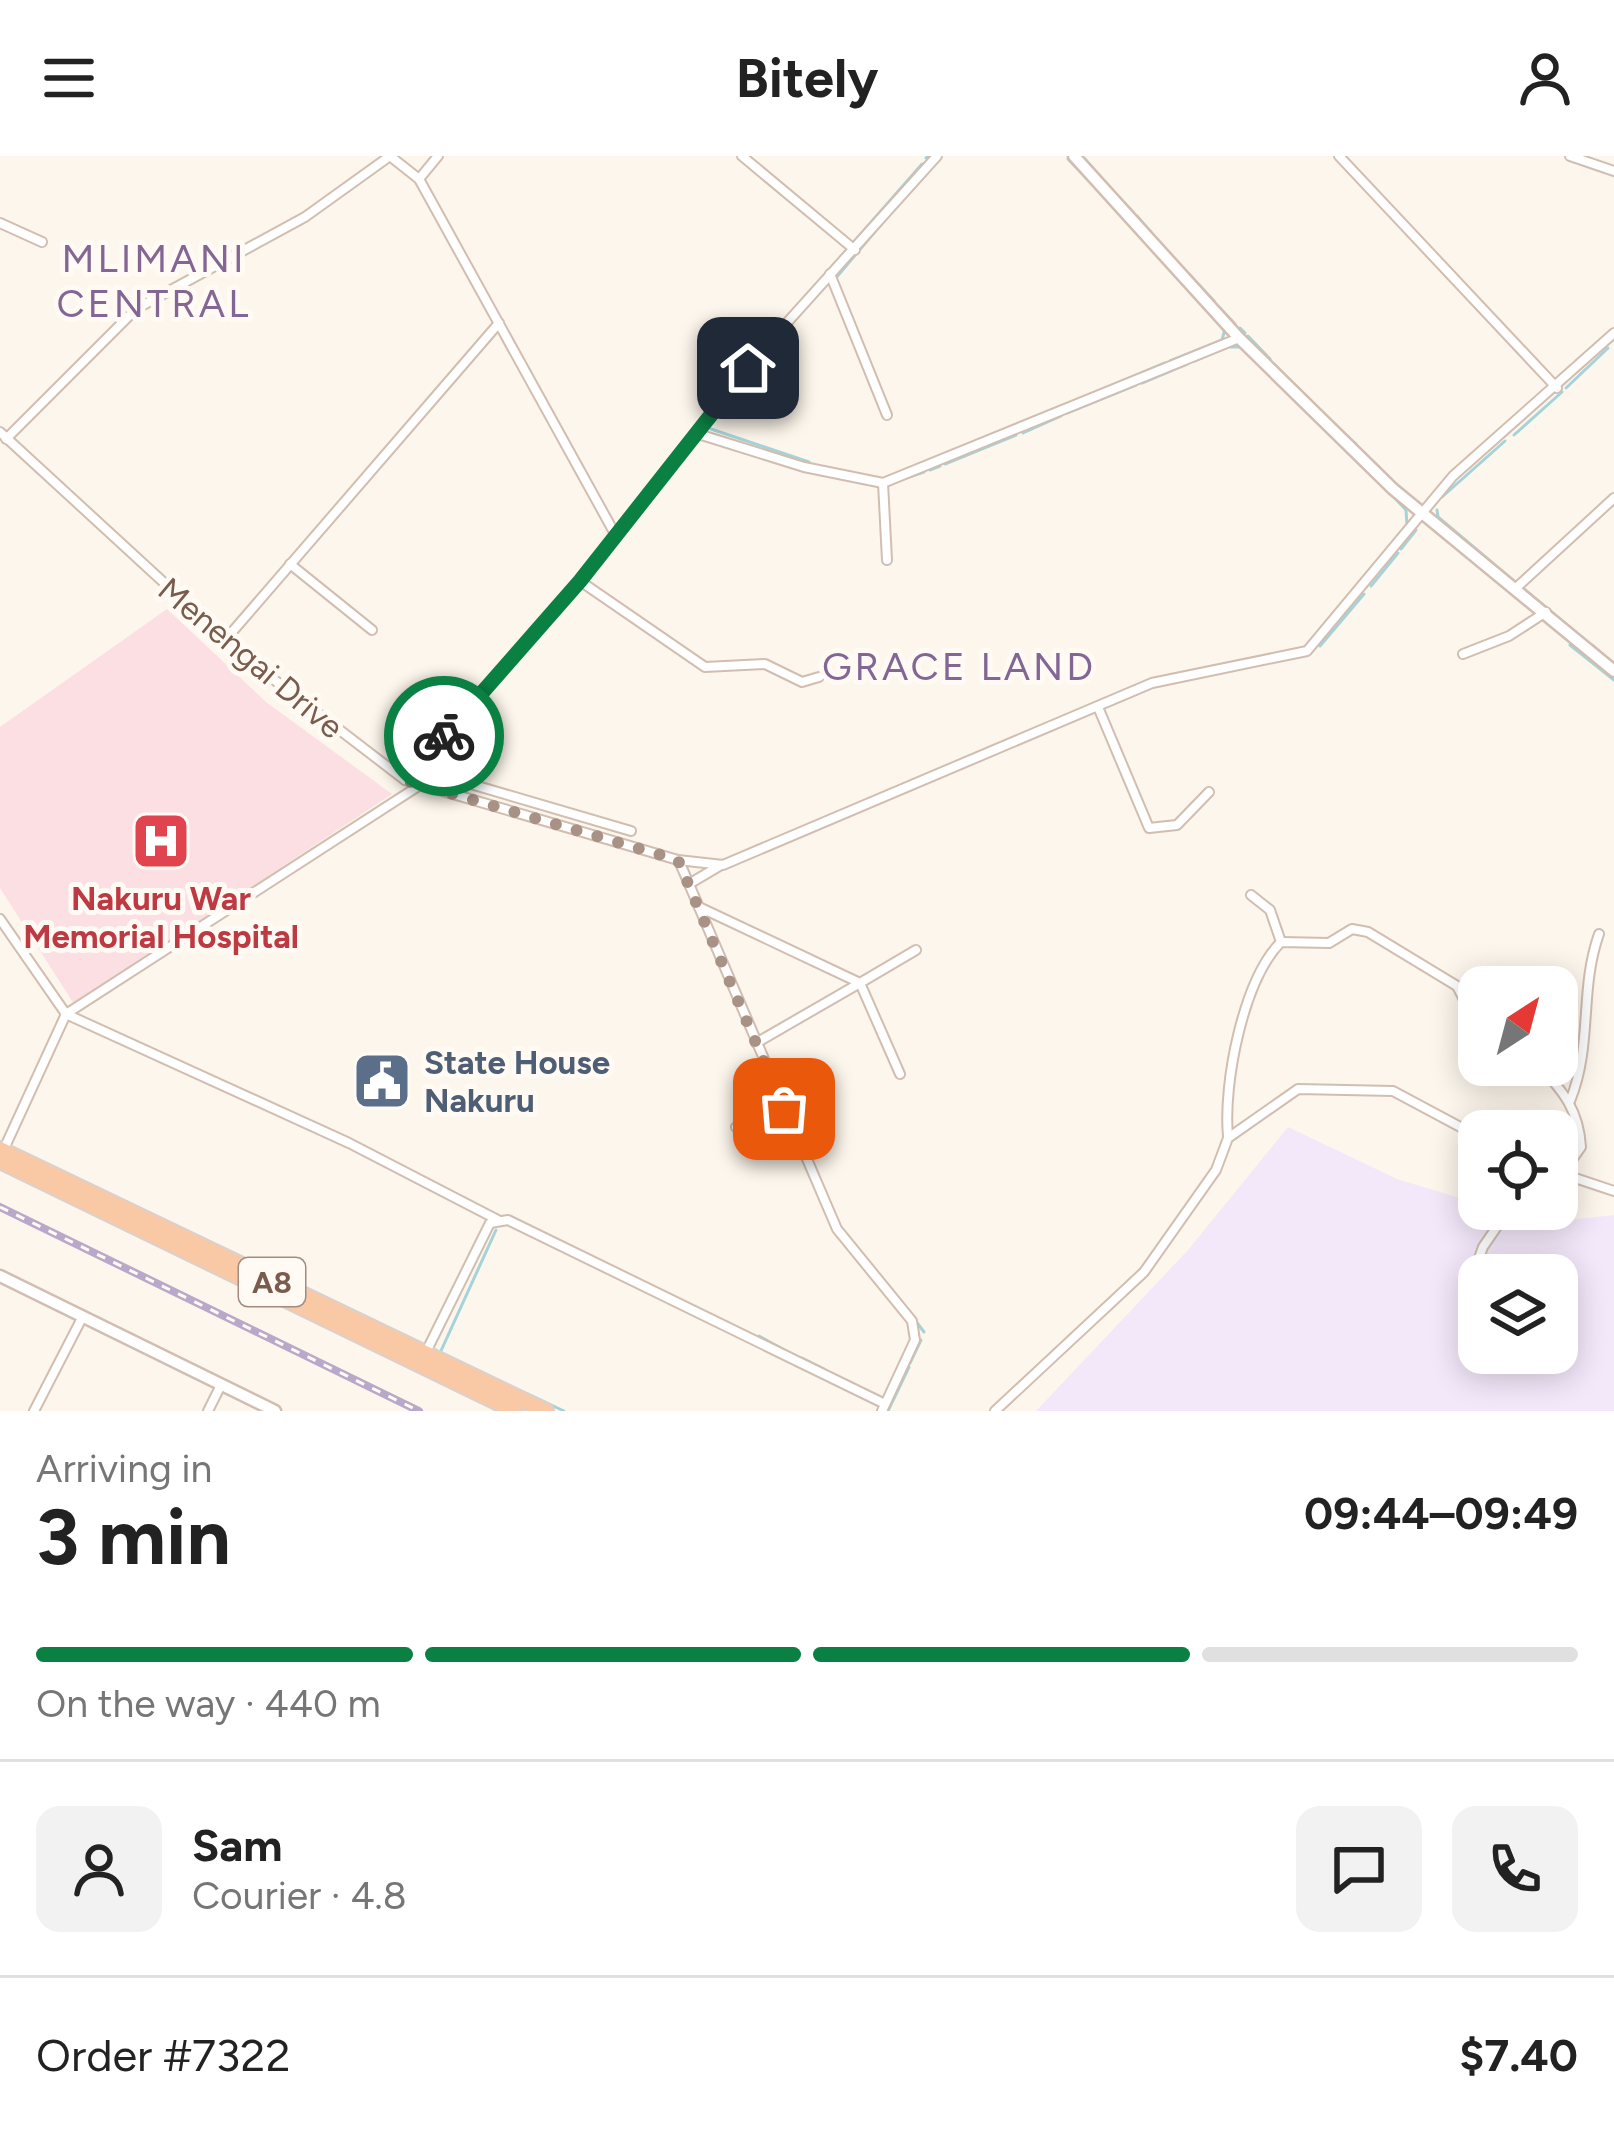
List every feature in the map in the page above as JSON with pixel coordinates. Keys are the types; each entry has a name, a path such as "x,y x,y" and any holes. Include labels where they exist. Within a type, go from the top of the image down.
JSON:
{"highway":[{"name":"A8","path":"1,1153 546,1411"},
{"name":"A8","path":"1,1153 515,1411"}],"street":[{"path":"3,436 136,309 305,217 390,156 419,179 615,535"},
{"path":"419,179 438,156"},
{"path":"742,156 855,250"},
{"path":"918,156 929,165"},
{"path":"405,780 580,581 695,433 830,274 937,156"},
{"path":"1074,156 1239,338 1424,515 1614,671"},
{"path":"1339,156 1557,388"},
{"path":"1570,156 1614,171"},
{"path":"0,223 42,242"},
{"path":"830,274 887,416"},
{"path":"226,639 500,322"},
{"path":"689,884 723,865 1152,683 1307,652 1453,476 1613,337"},
{"path":"695,433 804,467 883,483 1239,338"},
{"name":"Menengai Drive","path":"3,436 301,704 405,780 678,860 723,865"},
{"path":"883,483 887,560"},
{"path":"1516,588 1614,498"},
{"path":"290,564 372,630"},
{"path":"580,581 705,667 765,664 802,682 819,677"},
{"path":"1463,653 1509,636 1546,612"},
{"path":"1098,707 1149,828 1177,825 1209,792"},
{"path":"416,768 632,831"},
{"path":"1,1153 65,1014 419,787"},
{"path":"0,920 65,1014 349,1143 884,1408 915,1340 914,1326 841,1236 678,860"},
{"path":"995,1411 1144,1273 1216,1170 1228,1138 1226,1108 1240,1028 1258,981 1281,942 1270,910 1251,895"},
{"path":"697,906 860,983 901,1074"},
{"path":"1281,942 1329,944 1352,928 1368,932 1458,987"},
{"path":"1572,1110 1570,1101 1587,1044 1585,986 1599,934"},
{"path":"756,1043 916,950"},
{"path":"1557,1086 1570,1101"},
{"path":"1228,1138 1305,1088 1393,1091 1458,1126"},
{"path":"736,1127 799,1142"},
{"path":"1578,1178 1614,1190"},
{"path":"425,1354 490,1223 498,1220"},
{"path":"0,1276 275,1411"},
{"path":"34,1411 83,1316"},
{"path":"208,1411 221,1385"}],"shaded area":[{"name":"Nakuru War Memorial Hospital","path":"167,609 266,702 392,794 74,1004 0,888 0,727"},
{"path":"1288,1127 1397,1179 1458,1198 1458,1230 1578,1230 1578,1219 1614,1215 1614,1411 1036,1411 1188,1250"}],"waterway":[{"path":"1068,159 1093,185"},
{"path":"1085,159 1101,178"},
{"path":"852,244 922,164"},
{"path":"1112,190 1133,212"},
{"path":"835,279 895,208"},
{"path":"1137,216 1154,236"},
{"path":"1158,241 1184,269"},
{"path":"830,269 845,252"},
{"path":"1189,274 1214,301"},
{"path":"1219,307 1235,324"},
{"path":"1240,328 1245,333"},
{"path":"1170,361 1222,340 1225,329"},
{"path":"1248,336 1270,359"},
{"path":"679,447 764,344"},
{"path":"1194,361 1228,347"},
{"path":"1230,347 1241,347"},
{"path":"1566,388 1608,348"},
{"path":"1089,395 1165,363"},
{"path":"1142,383 1187,364"},
{"path":"1275,365 1290,381"},
{"path":"1067,413 1136,385"},
{"path":"1514,435 1562,392"},
{"path":"1023,433 1061,416"},
{"path":"1332,422 1356,444"},
{"path":"711,429 809,462"},
{"path":"945,464 1016,435"},
{"path":"1442,497 1505,441"},
{"path":"1360,449 1379,467"},
{"path":"930,470 940,466"},
{"path":"897,481 924,472"},
{"path":"1383,472 1387,475"},
{"path":"827,475 878,486"},
{"path":"1391,494 1406,510 1407,525"},
{"path":"1437,510 1438,517 1515,582"},
{"path":"1401,549 1416,530"},
{"path":"1371,586 1398,553"},
{"path":"1523,588 1585,640"},
{"path":"1320,646 1364,594"},
{"path":"1546,622 1563,636"},
{"path":"1570,645 1614,680"},
{"path":"1592,645 1614,664"},
{"path":"440,1353 496,1230"},
{"path":"252,1261 266,1269"},
{"path":"885,1282 902,1303"},
{"path":"308,1289 377,1322"},
{"path":"915,1320 924,1332"},
{"path":"759,1336 790,1353"},
{"path":"910,1363 921,1340"},
{"path":"802,1358 824,1369"},
{"path":"888,1411 909,1367"},
{"path":"846,1380 876,1396"},
{"path":"528,1394 564,1411"}],"railway":[{"path":"0,1207 419,1411"}],"way so far":[{"path":"444,736 405,780 678,860 784,1109"}],"place":[{"name":"Nakuru War Memorial Hospital","path":"161,841"},
{"name":"State House Nakuru","path":"382,1081"}],"district":[{"name":"MLIMANI CENTRAL","path":"154,280"},
{"name":"GRACE LAND","path":"959,666"}],"route":[{"path":"444,736 580,581 748,368"}]}
